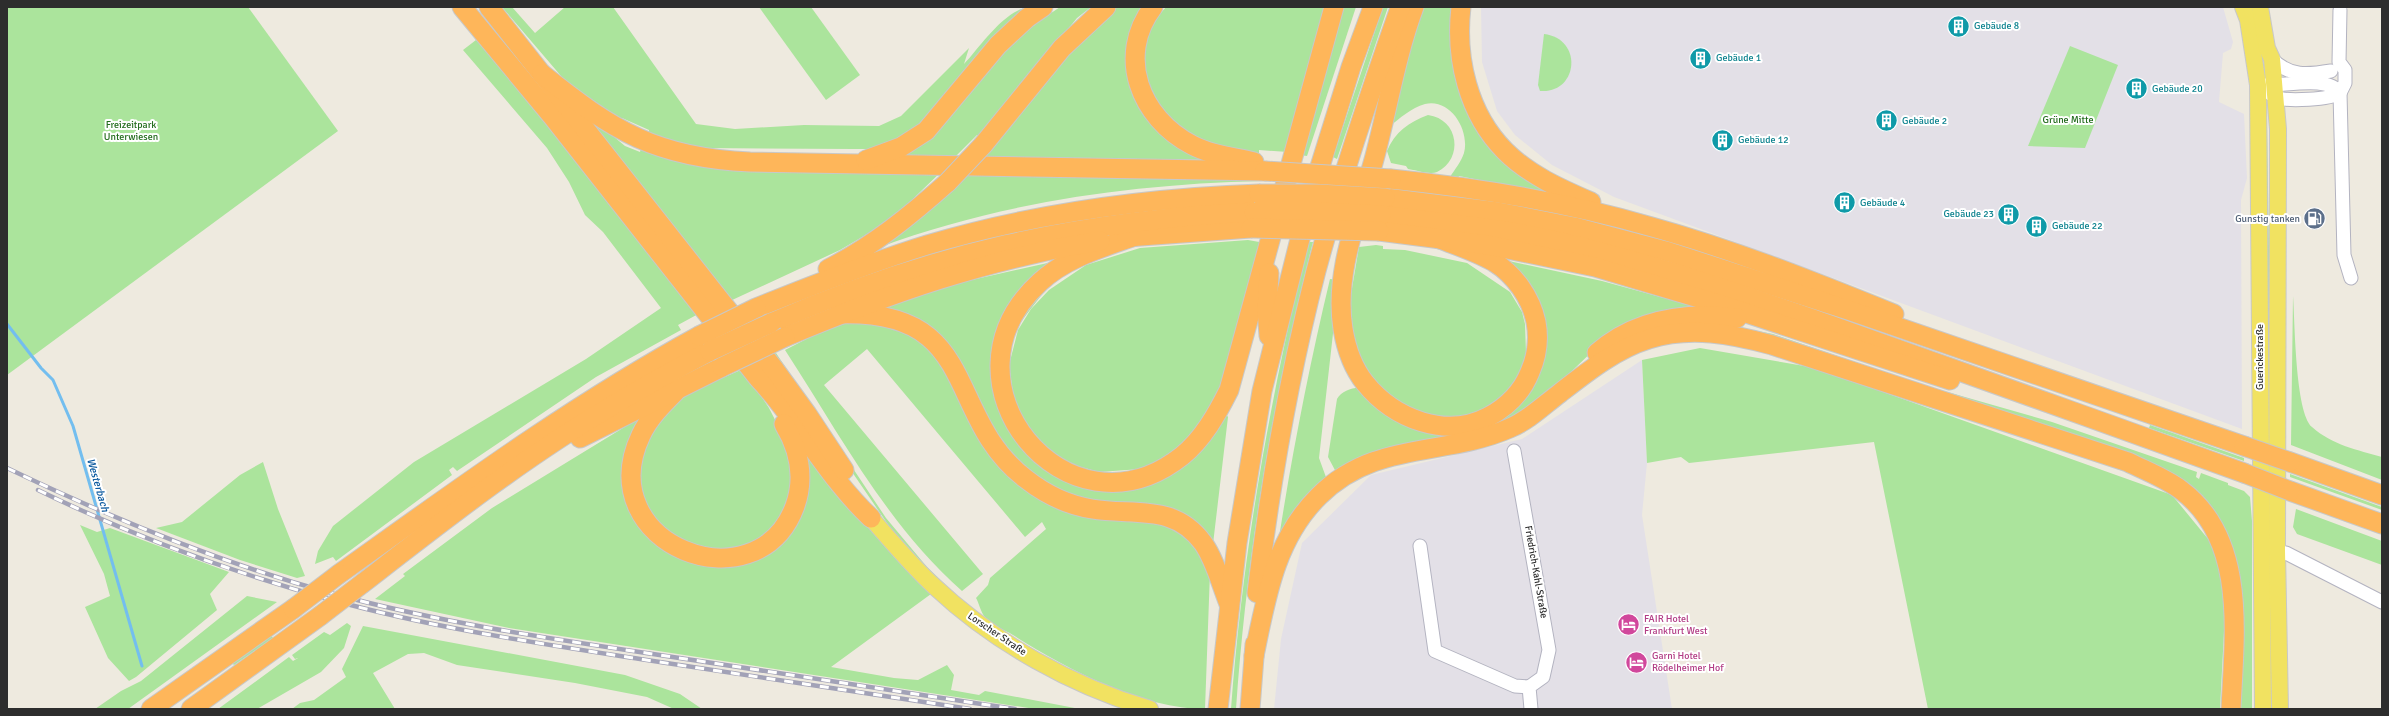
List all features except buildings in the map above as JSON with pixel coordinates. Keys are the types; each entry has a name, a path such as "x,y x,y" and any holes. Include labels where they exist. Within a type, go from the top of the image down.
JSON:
{"highway":[{"path":"462,7 552,116 758,378 777,398 791,420 856,504 871,518"},
{"path":"489,7 807,414 859,494 871,518"},
{"path":"857,163 901,147 926,131 998,45 1027,18 1043,7"},
{"path":"151,709 554,421 636,371 699,336 756,308 884,236 948,182 983,145 1062,48 1106,7"},
{"path":"1153,7 1139,33 1135,55 1138,86 1146,104 1172,133 1193,146 1205,151 1266,168"},
{"path":"1218,709 1243,501 1271,355 1296,251 1324,153 1373,7"},
{"path":"1250,709 1257,600 1268,509 1283,420 1316,272 1350,156 1400,7"},
{"path":"1382,215 1494,262 1510,275 1529,300 1536,324 1535,358 1528,376 1517,394 1493,414 1465,424 1431,424 1409,416 1389,406 1373,392 1360,375 1354,364 1343,328 1342,298 1350,247 1377,151 1398,59 1414,7"},
{"path":"1461,7 1459,37 1465,77 1479,113 1505,151 1547,183 1652,227 1811,281 1975,346 2026,370"},
{"path":"1138,235 1078,258 1040,282 1027,297 1012,320 1003,347 1001,370 1003,393 1009,414 1020,434 1053,464 1070,473 1092,480 1119,482 1146,477 1183,456 1206,430 1229,390 1270,244 1292,156 1332,11"},
{"path":"542,74 588,110 618,129 646,142 682,154 720,160 1266,168 1391,179 1540,200 1652,227"},
{"path":"756,308 886,258 1012,224 1135,203 1259,194 1382,215 1512,232 1614,256 1735,292 1944,364 2382,524"},
{"path":"191,709 320,616 438,525 524,463 608,407 710,351 770,323 880,279 1001,245 1125,223 1252,220 1310,228 1382,215 1498,212 1625,240 1735,273 2026,370 2382,495"},
{"path":"524,463 674,392 785,337 839,314 914,286 983,265 1060,248 1138,235 1252,220"},
{"path":"1432,236 1542,255 1595,267 1722,305 1960,383 2024,402 2078,414"},
{"path":"1270,244 1267,310 1271,355"},
{"path":"839,314 871,314 894,318 913,326 929,337 956,370 993,444 1013,468 1036,487 1058,498 1080,506 1104,510 1158,514 1173,518 1184,524 1199,539 1210,554 1230,607"},
{"path":"1561,392 1603,348 1630,331 1658,320 1706,315 1780,325"},
{"path":"1254,656 1264,604 1277,561 1294,527 1320,494 1356,469 1380,458 1485,437 1512,428 1532,416 1561,392 1618,352 1649,339 1693,332 1721,334 1772,345 2128,462 2163,478 2195,502 2208,520 2224,553 2234,606 2231,709"},
{"path":"674,392 649,420 636,447 632,476 638,505 653,530 676,548 704,557 734,556 761,546 783,527 791,515 799,486 800,470 795,446 758,378"}],"main road":[{"name":"Guerickestraße","path":"2243,7 2248,20 2258,85 2263,709"},
{"name":"Guerickestraße","path":"2260,7 2267,48 2272,59 2278,129 2277,551 2280,709"},
{"name":"Lorscher Straße","path":"871,518 936,588 988,630 1059,673 1117,698 1150,709"}],"street":[{"path":"2275,92 2326,80 2335,66 2340,10"},
{"path":"2272,59 2289,72 2300,75 2335,66 2345,70 2345,83 2340,94 2344,255 2351,278"},
{"path":"2317,83 2332,85 2340,94"},
{"path":"2258,85 2275,92 2329,98 2340,94"},
{"name":"Friedrich-Kahl-Straße","path":"1514,451 1549,650 1542,676 1529,687"},
{"path":"1420,546 1436,651 1515,686 1529,687 1531,709"},
{"path":"2277,551 2286,553 2382,602"}],"shaded area":[{"path":"1481,7 2223,7 2233,42 2231,49 2223,53 2219,102 2244,114 2247,178 2241,200 2242,429 1614,197 1552,165 1515,135 1497,111 1482,62"},
{"path":"1642,360 1647,463 1642,515 1672,709 1274,709 1281,639 1302,543 1371,475 1522,439"}],"green space":[{"name":"Freizeitpark Unterwiesen","path":"7,7 248,7 338,131 7,375"},
{"path":"502,7 512,7 535,33 565,7 613,7 696,124 735,129 804,125 879,126 901,116 969,48 964,64 986,38 1013,13 1032,7 927,120 905,137 871,149 855,149 702,148 649,135 649,130 622,118 619,122 567,83"},
{"path":"759,7 811,7 860,75 826,100"},
{"path":"1060,7 1091,7 1077,18 980,136 977,135 955,157 892,156 993,59 1037,23"},
{"path":"1114,7 1146,7 1135,91 1221,160 984,157 1035,87"},
{"path":"1166,7 1327,7 1288,152 1259,150 1259,154 1225,147 1200,139 1188,134 1171,122 1160,109 1152,95 1144,65 1145,50 1149,35 1156,20"},
{"path":"1340,7 1356,7 1307,156 1300,155"},
{"path":"1383,7 1388,7 1337,159 1333,157"},
{"path":"1417,7 1456,7 1472,109 1561,196 1459,176 1458,178 1450,177 1463,156 1465,144 1461,126 1450,111 1443,106 1434,103 1425,104 1415,108 1389,127"},
{"path":"1544,34 1557,38 1566,45 1570,55 1571,66 1569,76 1562,84 1553,90 1540,91 1538,85"},
{"path":"476,40 509,77 700,313 678,325 681,330 596,377 457,471 453,467 449,470 452,475 336,561 333,557 315,564 318,551 333,526 414,462 586,359 661,308 603,232 585,215 569,182 547,148 463,50"},
{"name":"Grüne Mitte","path":"2070,46 2118,65 2085,148 2028,146"},
{"path":"572,102 614,134 613,136 625,146 640,152 641,148 944,169 891,220 840,250 730,301"},
{"path":"1428,115 1438,118 1452,131 1454,149 1446,166 1437,172 1430,173 1408,169 1406,166 1391,163 1387,151 1394,138 1403,128"},
{"path":"2264,125 2267,125 2272,439 2268,437"},
{"path":"972,170 1264,176 1262,181 1165,186 1068,198 973,218 926,231 880,247"},
{"path":"1248,240 1265,243 1220,388 1200,427 1172,455 1141,469 1099,472 1067,463 1042,445 1015,407 1009,365 1018,330 1031,309 1049,290 1086,265 1140,248"},
{"path":"1308,242 1313,242 1286,358 1264,474 1247,591 1236,709 1231,709 1243,590 1260,474 1270,416 1294,300"},
{"path":"1376,245 1383,246 1383,249 1405,250 1467,263 1510,292 1522,312 1525,324 1526,353 1518,379 1502,399 1484,412 1440,419 1416,412 1391,399 1370,377 1356,350 1350,326 1350,300 1359,247"},
{"path":"1070,258 996,354 1024,448 1136,485 1226,414 1228,417 1213,544 1134,506 1064,496 1006,454 962,372 883,307 967,281"},
{"path":"1495,258 1602,281 1697,307 1601,343 1546,396 1513,420 1336,472 1328,457 1337,399 1344,392 1351,389 1362,388 1402,420 1504,414 1541,329"},
{"path":"1330,279 1339,280 1319,458 1327,480 1278,544 1301,411"},
{"path":"2293,296 2299,386 2306,418 2312,427 2337,443 2382,457 2382,480 2291,445"},
{"path":"852,322 879,322 927,343 1018,482 1145,517 1192,538 1210,572 1205,709 1181,707 1156,702 1105,684 1080,673 1034,648 988,620 982,613 976,598 988,585 990,578 1046,529 1042,522 1025,537 867,349 824,385 983,574 962,591 935,565 887,508 785,350 832,326"},
{"path":"1727,325 1773,334 1923,385 2052,422 2197,472 2196,477 2199,479 2201,473 2228,483 2228,485 2244,491 2250,497 2252,521 2252,709 2237,709 2241,628 2199,496"},
{"path":"1700,348 1816,368 2172,495 2213,545 2226,593 2220,709 1928,709 1874,442 1689,463 1681,457 1647,463 1642,360"},
{"path":"776,353 886,518 927,567 954,593 953,595 909,551 889,526 772,355"},
{"path":"743,369 769,408 791,451 793,490 773,529 745,548 702,552 653,522 637,476 652,428 677,402 695,390"},
{"path":"641,417 626,454 624,474 686,560 711,565 787,532 799,441 948,606 931,594 831,667 894,678 918,680 947,665 954,675 951,690 979,695 985,691 1080,709 1035,709 509,628 375,599 405,576 403,574 492,508"},
{"path":"2150,425 2244,458 2244,461 2149,428"},
{"path":"263,462 278,509 305,576 297,578 240,560 156,528 182,522 240,475"},
{"path":"2290,474 2382,507 2382,510 2290,477"},
{"path":"2296,509 2382,541 2382,565 2297,534 2293,527"},
{"path":"80,525 97,532 110,528 229,572 210,594 217,610 136,677 129,681 108,658 85,607 110,596 104,574"},
{"path":"247,596 277,602 128,709 95,709 121,691 141,681"},
{"path":"347,623 351,626 344,648 321,672 257,709 218,709 289,657 293,661 298,658 295,659 292,655 324,632 330,635"},
{"path":"363,626 625,675 680,694 702,709 674,709 647,697 575,683 457,665 424,653 408,654 373,673 395,709 292,709 300,703 314,700 346,677 342,669"},
{"path":"271,635 273,638 234,665 232,663"}],"waterway":[{"name":"Westerbach","path":"7,324 41,368 53,380 73,426 142,666"}],"railway":[{"path":"7,468 87,505 209,554 292,582 373,604 452,621 532,635 1015,709"},
{"path":"38,490 109,523 219,565 332,600 408,619 524,641 970,709"}],"place":[{"name":"Gebäude 8","path":"1958,26"},
{"name":"Gebäude 1","path":"1700,58"},
{"name":"Gebäude 20","path":"2137,89"},
{"name":"Gebäude 2","path":"1887,121"},
{"name":"Gebäude 12","path":"1723,140"},
{"name":"Gebäude 4","path":"1844,203"},
{"name":"Gebäude 23","path":"2009,214"},
{"name":"Gunstig tanken","path":"2315,219"},
{"name":"Gebäude 22","path":"2037,226"},
{"name":"FAIR Hotel Frankfurt West","path":"1629,625"},
{"name":"Garni Hotel Rödelheimer Hof","path":"1636,662"}]}
